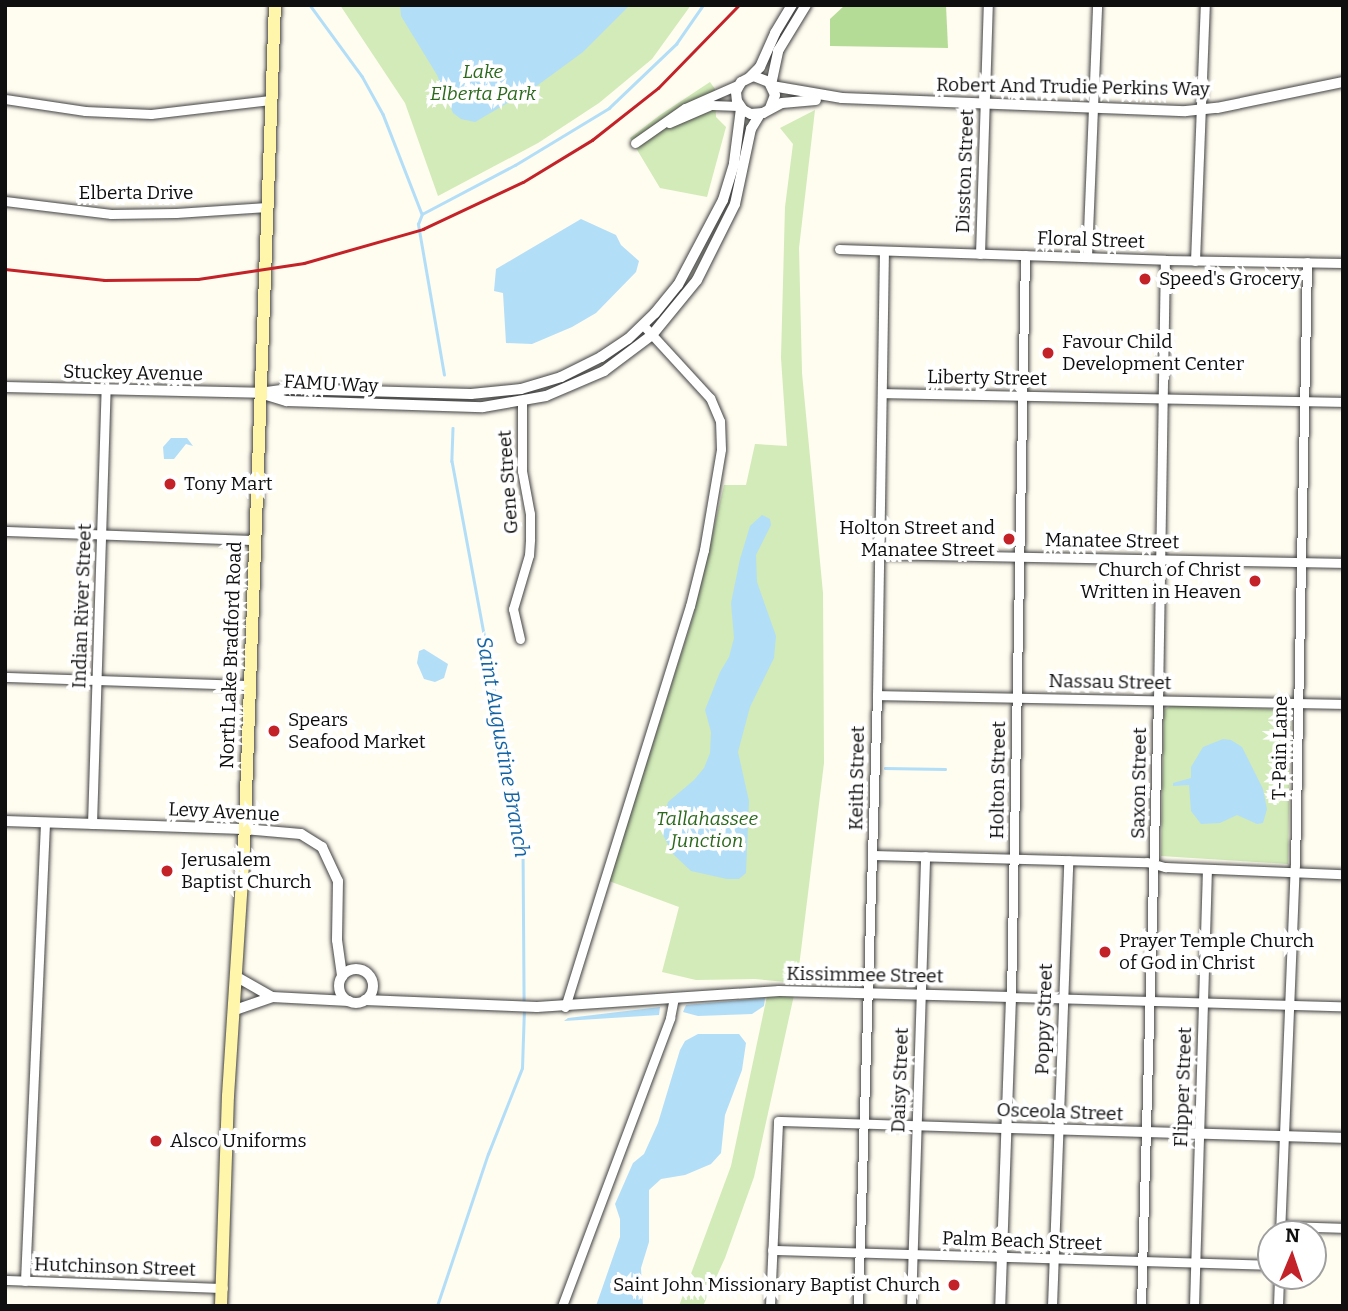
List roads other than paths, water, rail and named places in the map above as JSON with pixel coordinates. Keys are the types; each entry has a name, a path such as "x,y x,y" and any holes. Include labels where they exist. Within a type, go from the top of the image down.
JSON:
{"main road":[{"name":"North Lake Bradford Road","path":"221,1306 244,829 275,5"}],"street":[{"path":"635,143 692,104 740,85 750,77 760,67 775,33 792,5"},
{"name":"FAMU Way","path":"260,393 287,401 469,407 522,402 588,379 628,355 652,335 692,287 728,221 740,187 751,129 775,98 772,85 778,51 806,5"},
{"name":"Disston Street","path":"980,254 988,5"},
{"path":"1087,257 1097,5"},
{"path":"1195,261 1205,5"},
{"path":"750,77 760,77 772,85"},
{"name":"Robert And Trudie Perkins Way","path":"765,111 789,102 842,98 1201,110 1343,82"},
{"name":"FAMU Way","path":"260,393 290,389 464,395 513,391 580,369 614,349 643,326 684,276 720,208 732,169 740,107 736,95 740,85"},
{"name":"Robert And Trudie Perkins Way","path":"772,85 842,98"},
{"path":"5,99 85,111 151,114 270,100"},
{"path":"667,123 683,119 712,105 740,107 748,113 765,111"},
{"name":"Elberta Drive","path":"5,201 111,214 176,214 267,206"},
{"name":"Floral Street","path":"839,249 1195,261 1343,263"},
{"name":"Keith Street","path":"858,1306 877,695 884,251"},
{"name":"Holton Street","path":"1000,1306 1011,997 1024,255"},
{"name":"Saxon Street","path":"1141,1306 1158,700 1165,260"},
{"name":"T-Pain Lane","path":"1281,1220 1287,1004 1294,872 1307,262"},
{"path":"565,1006 690,606 720,462 721,432 713,403 643,326"},
{"name":"Stuckey Avenue","path":"5,387 260,393"},
{"name":"Indian River Street","path":"92,824 106,390"},
{"name":"Liberty Street","path":"882,393 1343,402"},
{"name":"Gene Street","path":"520,639 513,609 529,555 530,539 530,514 522,471 522,402"},
{"path":"5,531 254,540"},
{"name":"Manatee Street","path":"880,554 1343,563"},
{"path":"5,677 249,685"},
{"name":"Nassau Street","path":"877,695 1343,704"},
{"name":"Levy Avenue","path":"5,821 244,829 301,834 322,847 338,881 337,940 342,958 341,979"},
{"path":"25,1281 45,823"},
{"path":"873,855 1068,860 1343,874"},
{"name":"Daisy Street","path":"911,1306 925,856"},
{"name":"Poppy Street","path":"1052,1306 1068,860"},
{"name":"Flipper Street","path":"1194,1306 1207,869"},
{"path":"342,958 367,974 372,984 388,1001"},
{"path":"319,998 341,979 357,970"},
{"path":"237,977 272,997"},
{"path":"341,979 341,993 349,1001"},
{"path":"234,1010 272,997 365,1000 372,984"},
{"name":"Kissimmee Street","path":"365,1000 537,1007 755,991 1343,1006"},
{"path":"562,1306 643,1093 670,1018 674,997"},
{"name":"Osceola Street","path":"772,1250 777,1123 782,1119 1343,1139"},
{"path":"770,1306 772,1250"},
{"name":"Palm Beach Street","path":"772,1250 1257,1265"},
{"name":"Hutchinson Street","path":"5,1280 223,1288"}],"water":[{"path":"400,5 630,5 583,52 538,85 475,122 461,119 453,113 437,75 401,16"},
{"path":"581,219 616,235 621,245 639,261 636,272 596,313 572,327 532,344 506,343 503,293 494,291 496,269"},
{"path":"171,438 187,438 193,446 186,444 174,459 164,459 163,447"},
{"path":"762,515 770,519 771,525 756,555 757,582 776,636 774,658 750,707 738,752 749,801 746,873 739,879 727,879 691,871 673,854 662,833 662,821 668,802 694,780 704,768 710,753 711,732 705,710 729,657 734,638 731,603 740,559 750,526"},
{"path":"424,649 448,664 444,678 435,682 424,679 417,663 419,651"},
{"path":"1223,739 1231,740 1242,747 1263,789 1267,809 1263,823 1257,824 1237,815 1220,823 1201,824 1191,811 1189,785 1173,786 1173,783 1191,778 1191,767 1203,747"},
{"path":"765,998 764,1006 752,1014 698,1016 683,1012 686,1005"},
{"path":"660,1007 659,1015 564,1021 568,1018"},
{"path":"698,1034 739,1034 746,1043 742,1070 725,1115 721,1153 711,1164 685,1175 661,1179 649,1190 649,1242 641,1268 643,1306 596,1306 620,1237 620,1219 615,1204 633,1163 644,1154 658,1123 680,1050 685,1041"}],"waterway":[{"path":"310,5 362,76 383,114 422,214"},
{"name":"Saint Augustine Branch","path":"444,375 418,224 422,214 515,165 609,108 676,44 703,5"},
{"name":"Saint Augustine Branch","path":"453,428 452,461 523,845 524,1002"},
{"path":"885,768 945,769"},
{"name":"Saint Augustine Branch","path":"437,1306 488,1154 522,1068 524,1009"}],"railway":[{"path":"5,269 104,280 198,279 304,263 423,229 523,182 592,140 658,88 739,5"}],"place":[{"name":"Speed's Grocery","path":"1145,279"},
{"name":"Favour Child Development Center","path":"1048,353"},
{"name":"Tony Mart","path":"170,484"},
{"name":"Holton Street and Manatee Street","path":"1009,539"},
{"name":"Church of Christ Written in Heaven","path":"1255,581"},
{"name":"Spears Seafood Market","path":"274,731"},
{"name":"Jerusalem Baptist Church","path":"167,871"},
{"name":"Prayer Temple Church of God in Christ","path":"1105,952"},
{"name":"Alsco Uniforms","path":"156,1141"},
{"name":"Saint John Missionary Baptist Church","path":"954,1285"}],"park label":[{"name":"Lake Elberta Park","path":"483,83"},
{"name":"Tallahassee Junction","path":"707,830"}]}
